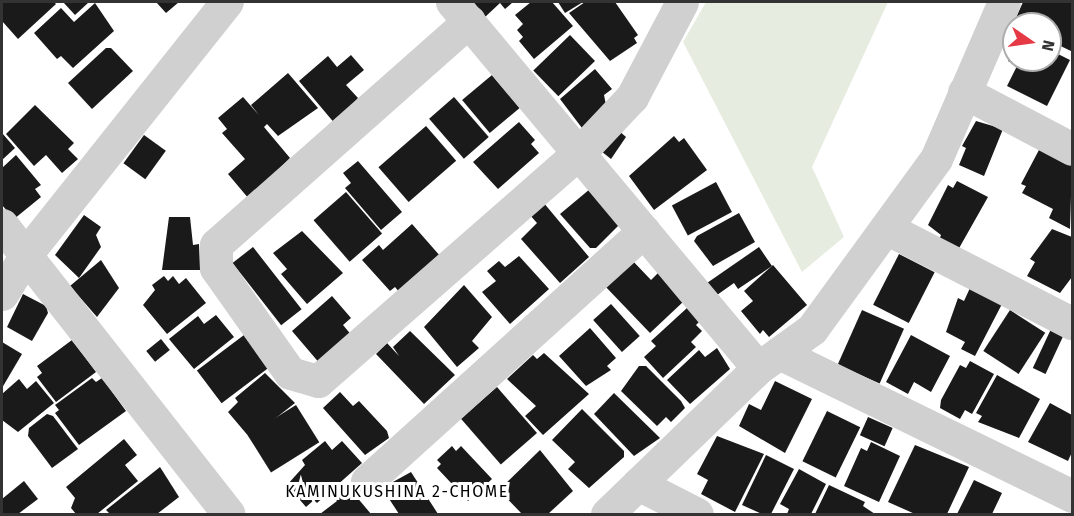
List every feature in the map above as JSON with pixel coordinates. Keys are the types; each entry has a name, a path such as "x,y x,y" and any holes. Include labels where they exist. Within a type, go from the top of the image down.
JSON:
{"street":[{"path":"2,294 27,253 227,2"},
{"path":"682,2 632,97 580,152 318,381 290,372 216,268 216,245 460,11 580,152 644,231 769,361 1072,495"},
{"path":"607,514 769,361 812,329 936,159 1004,2"},
{"path":"964,92 1072,149"},
{"path":"2,225 27,253 229,514"},
{"path":"886,228 1072,323"},
{"path":"367,480 644,231"},
{"path":"638,484 697,514"}],"shaded area":[{"path":"706,2 888,2 812,167 844,237 802,272 683,42"}],"building":[{"path":"2,2 54,2 56,4 18,39 2,21"},
{"path":"63,2 89,2 75,15"},
{"path":"156,2 179,2 166,13"},
{"path":"469,2 513,2 505,9 500,3 484,18"},
{"path":"531,2 552,2 573,26 534,59 519,41 523,37 517,30 523,24 515,15"},
{"path":"558,2 583,2 565,13"},
{"path":"585,2 615,2 638,35 634,38 637,43 610,61 569,13"},
{"path":"1023,2 1072,2 1071,51 1062,47 1062,12 1019,12"},
{"path":"95,3 114,31 73,68 61,56 57,59 34,33 61,8 74,22"},
{"path":"570,35 595,61 558,96 533,70"},
{"path":"106,48 111,48 133,71 92,109 68,83"},
{"path":"351,55 364,70 346,85 358,98 336,125 299,81 328,56 337,67"},
{"path":"1062,56 1070,60 1047,106 1007,86 1014,72 1062,72"},
{"path":"595,69 612,89 604,95 606,105 582,128 560,99"},
{"path":"288,73 318,108 278,136 267,124 264,127 290,158 249,199 228,174 245,159 222,133 227,129 218,118 243,97 259,115 251,105"},
{"path":"492,75 520,108 490,133 462,100"},
{"path":"454,97 489,137 464,159 429,119"},
{"path":"35,105 74,143 68,149 78,159 62,173 46,155 34,166 6,134"},
{"path":"976,121 1003,129 984,176 959,165 966,148 962,146"},
{"path":"519,122 535,140 531,144 539,153 498,189 473,162"},
{"path":"426,126 456,161 409,202 378,167"},
{"path":"618,130 626,137 611,159 601,151"},
{"path":"2,133 15,148 2,160"},
{"path":"144,135 166,151 145,179 123,163"},
{"path":"674,136 679,142 684,138 707,170 654,210 629,176"},
{"path":"1040,148 1072,164 1070,229 1049,218 1053,209 1022,193 1026,186 1021,184"},
{"path":"16,155 41,185 35,189 41,197 14,219 2,205 2,168"},
{"path":"358,161 402,212 381,230 345,188 351,183 343,173"},
{"path":"957,181 988,197 958,250 939,240 941,235 928,225 948,185 953,188"},
{"path":"716,182 732,212 688,235 672,205"},
{"path":"590,189 620,224 596,248 590,248 560,214"},
{"path":"346,192 382,234 350,262 314,220"},
{"path":"543,202 589,257 560,283 521,239 537,223 529,214"},
{"path":"739,213 755,242 713,266 694,241 697,236"},
{"path":"84,215 101,227 96,235 101,247 79,278 55,255"},
{"path":"169,217 190,217 193,245 199,244 200,270 162,270"},
{"path":"412,224 441,257 400,293 395,287 390,291 362,260 379,245 383,250"},
{"path":"1052,229 1072,237 1072,277 1060,293 1027,276 1035,262 1030,259"},
{"path":"302,231 343,273 307,304 281,274 287,269 273,253"},
{"path":"253,247 302,309 281,325 233,263"},
{"path":"759,247 772,266 738,289 734,283 717,295 707,283"},
{"path":"899,254 935,272 909,323 873,305"},
{"path":"519,256 549,289 510,324 482,292 496,281 487,271 499,261 505,267"},
{"path":"630,258 651,280 658,273 684,301 650,333 603,284"},
{"path":"101,260 119,288 97,317 70,286"},
{"path":"773,265 807,305 769,337 763,330 760,334 741,311 753,301 744,291"},
{"path":"164,276 168,281 173,276 179,284 186,278 206,303 167,334 143,305 155,290 152,285"},
{"path":"464,285 492,317 472,341 479,348 457,367 424,327"},
{"path":"970,288 1002,304 975,356 961,349 965,342 946,332 958,298 964,301"},
{"path":"23,294 46,306 48,313 32,341 7,327"},
{"path":"332,296 351,318 343,325 353,337 321,365 292,331"},
{"path":"611,304 640,336 622,352 593,320"},
{"path":"687,308 700,321 696,325 702,331 691,342 696,347 663,378 644,357 656,346 651,341"},
{"path":"862,310 904,329 880,384 838,365"},
{"path":"1010,310 1045,333 1019,374 983,351"},
{"path":"216,315 234,337 194,369 169,339 198,316 204,324"},
{"path":"590,328 616,358 607,366 611,370 586,386 559,356"},
{"path":"1051,329 1064,335 1046,374 1033,368"},
{"path":"410,331 455,375 424,404 376,354 387,343 399,356 393,347"},
{"path":"244,335 269,368 222,403 197,371"},
{"path":"911,335 950,356 931,392 914,382 908,394 886,382"},
{"path":"161,339 170,350 155,362 146,351"},
{"path":"72,340 96,372 56,402 37,377 42,373 37,366"},
{"path":"2,342 22,354 2,388"},
{"path":"717,348 730,369 690,404 667,380 699,350 705,357"},
{"path":"544,353 589,394 543,435 525,416 536,406 507,379 533,355 537,359"},
{"path":"970,361 994,374 972,414 965,410 960,419 940,408 941,400 960,365 966,368"},
{"path":"639,366 646,366 681,401 685,408 671,422 666,417 657,426 621,391"},
{"path":"265,373 295,403 250,438 228,412 238,402 235,398"},
{"path":"997,375 1040,399 1019,438 978,422 982,416 976,413"},
{"path":"92,378 96,382 102,378 126,411 79,445 55,413 59,410 55,405"},
{"path":"19,379 27,389 36,381 54,403 18,432 2,420 2,394"},
{"path":"775,381 812,399 785,453 739,426 749,404 761,410"},
{"path":"497,387 537,433 501,465 461,418"},
{"path":"340,392 353,406 359,401 387,431 389,438 365,455 323,408"},
{"path":"614,393 660,438 634,456 594,414"},
{"path":"1050,403 1072,415 1072,452 1068,461 1028,442"},
{"path":"296,405 319,442 271,473 248,435"},
{"path":"582,409 624,451 624,457 589,488 568,469 575,462 552,440"},
{"path":"827,411 860,427 836,478 802,461"},
{"path":"47,414 53,416 78,449 52,468 28,436 29,428"},
{"path":"868,417 893,428 885,446 860,435"},
{"path":"717,436 764,454 735,512 701,494 708,480 697,474"},
{"path":"124,439 137,455 125,465 138,481 97,514 76,514 71,508 75,498 66,487"},
{"path":"325,441 332,450 342,441 362,463 317,503 314,500 306,507 287,485 305,465 302,460"},
{"path":"871,442 900,456 879,502 844,486 861,448 867,451"},
{"path":"915,445 969,467 947,514 915,514 888,502"},
{"path":"452,446 456,451 461,446 492,479 468,501 437,468 441,464 437,460"},
{"path":"540,450 573,491 548,514 522,514 499,490"},
{"path":"766,455 794,469 771,514 762,514 742,505"},
{"path":"160,467 179,497 157,514 110,514 106,510"},
{"path":"799,469 826,484 811,514 787,514 789,509 780,504"},
{"path":"411,472 438,514 399,514 382,488"},
{"path":"974,480 1002,493 992,514 957,514"},
{"path":"24,481 38,499 18,514 2,514 2,499"},
{"path":"345,483 371,514 320,514 337,501 332,494"},
{"path":"829,485 865,502 863,506 875,514 815,514"}],"district":[{"name":"KAMINUKUSHINA 2-CHOME","path":"397,492"}]}
